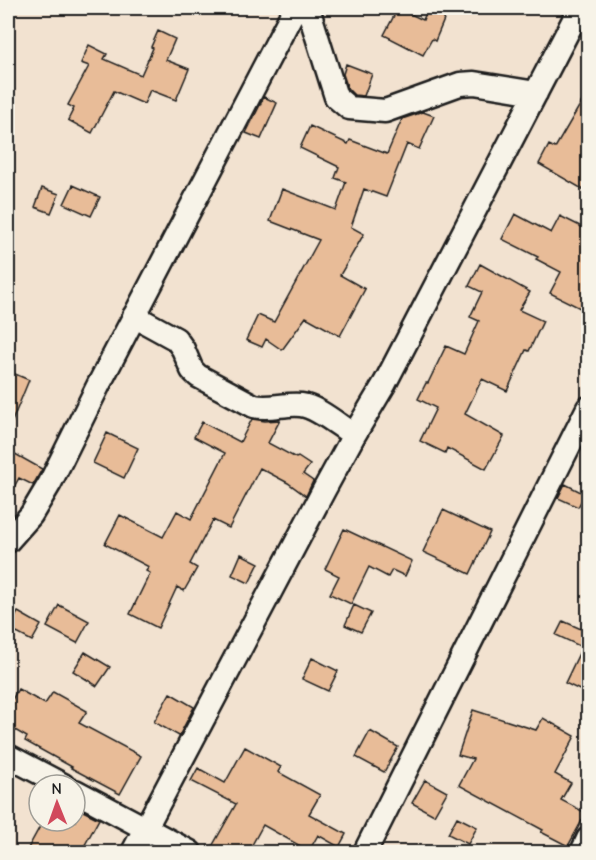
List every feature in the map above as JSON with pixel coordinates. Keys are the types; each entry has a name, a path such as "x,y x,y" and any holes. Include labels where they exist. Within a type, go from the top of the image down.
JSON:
{"street":[{"path":"8,541 31,515 50,483 134,316 295,8"},
{"path":"308,8 336,97 349,108 385,111 460,84 474,83 536,93"},
{"path":"133,852 354,435 386,383 580,8"},
{"path":"134,316 176,339 192,370 198,376 263,408 300,405 310,407 354,435"},
{"path":"365,852 588,408"},
{"path":"8,756 40,773"},
{"path":"87,797 190,852"},
{"path":"582,852 588,839"}],"building":[{"path":"398,8 423,20 428,8 449,8 435,41 432,39 423,55 384,35"},
{"path":"158,31 175,39 166,60 189,69 176,100 150,90 144,104 114,91 92,133 68,120 74,108 68,105 89,66 81,63 89,45 107,54 104,59 141,75"},
{"path":"346,64 372,74 364,96 354,95 348,89 343,74"},
{"path":"588,91 588,182 584,190 539,164 549,145 555,148"},
{"path":"264,97 277,103 261,139 246,133"},
{"path":"423,112 434,116 419,149 407,144 386,197 364,189 351,227 364,234 340,275 365,289 340,336 306,317 282,350 266,339 262,347 246,340 258,315 274,322 319,240 270,221 282,189 336,210 346,182 335,178 339,167 300,148 310,126 348,144 350,140 387,154 402,119"},
{"path":"73,185 100,197 91,216 64,204"},
{"path":"42,188 59,194 51,213 35,207"},
{"path":"515,214 551,233 560,216 588,230 588,296 582,309 550,293 561,272 536,259 538,257 502,239"},
{"path":"480,264 530,292 519,310 543,321 529,351 526,350 507,391 482,379 465,414 504,436 486,469 447,448 445,453 420,441 436,408 418,399 446,346 464,354 479,321 470,317 482,292 469,286"},
{"path":"8,371 29,380 8,431"},
{"path":"252,419 280,420 268,443 310,465 303,474 313,481 306,496 260,468 229,528 213,520 190,564 197,568 184,591 177,587 158,628 130,614 150,573 146,571 149,567 105,544 120,515 163,537 177,511 191,519 225,453 194,437 202,422 240,442"},
{"path":"107,433 138,448 124,478 93,463"},
{"path":"8,450 42,469 33,485 19,478 8,498"},
{"path":"565,484 585,494 578,507 558,498"},
{"path":"443,510 490,532 470,574 423,552"},
{"path":"344,529 412,561 405,576 392,570 388,577 369,567 351,604 330,594 339,576 325,569"},
{"path":"241,554 259,563 249,583 232,575"},
{"path":"59,605 89,621 77,643 47,627"},
{"path":"354,605 371,613 361,632 345,625"},
{"path":"18,612 41,625 32,641 9,629"},
{"path":"563,621 588,632 588,694 565,683 582,647 556,635"},
{"path":"85,652 110,667 97,686 73,671"},
{"path":"312,658 338,671 328,691 302,679"},
{"path":"18,689 45,704 53,692 87,711 79,723 141,756 120,794 87,776 87,773 80,773 25,741 27,737 8,726 8,707"},
{"path":"170,693 194,707 179,736 154,722"},
{"path":"473,710 536,730 543,718 575,736 555,774 571,783 561,800 586,813 568,846 459,785 473,759 458,755"},
{"path":"370,731 398,747 384,772 356,757"},
{"path":"245,747 281,767 278,772 320,795 309,814 346,834 339,847 318,835 309,851 263,825 248,852 209,852 236,804 191,781 198,768 225,783"},
{"path":"425,780 447,792 434,815 412,803"},
{"path":"87,813 99,819 81,852 26,852 36,833 87,833"},
{"path":"457,817 477,827 468,844 448,834"}]}
